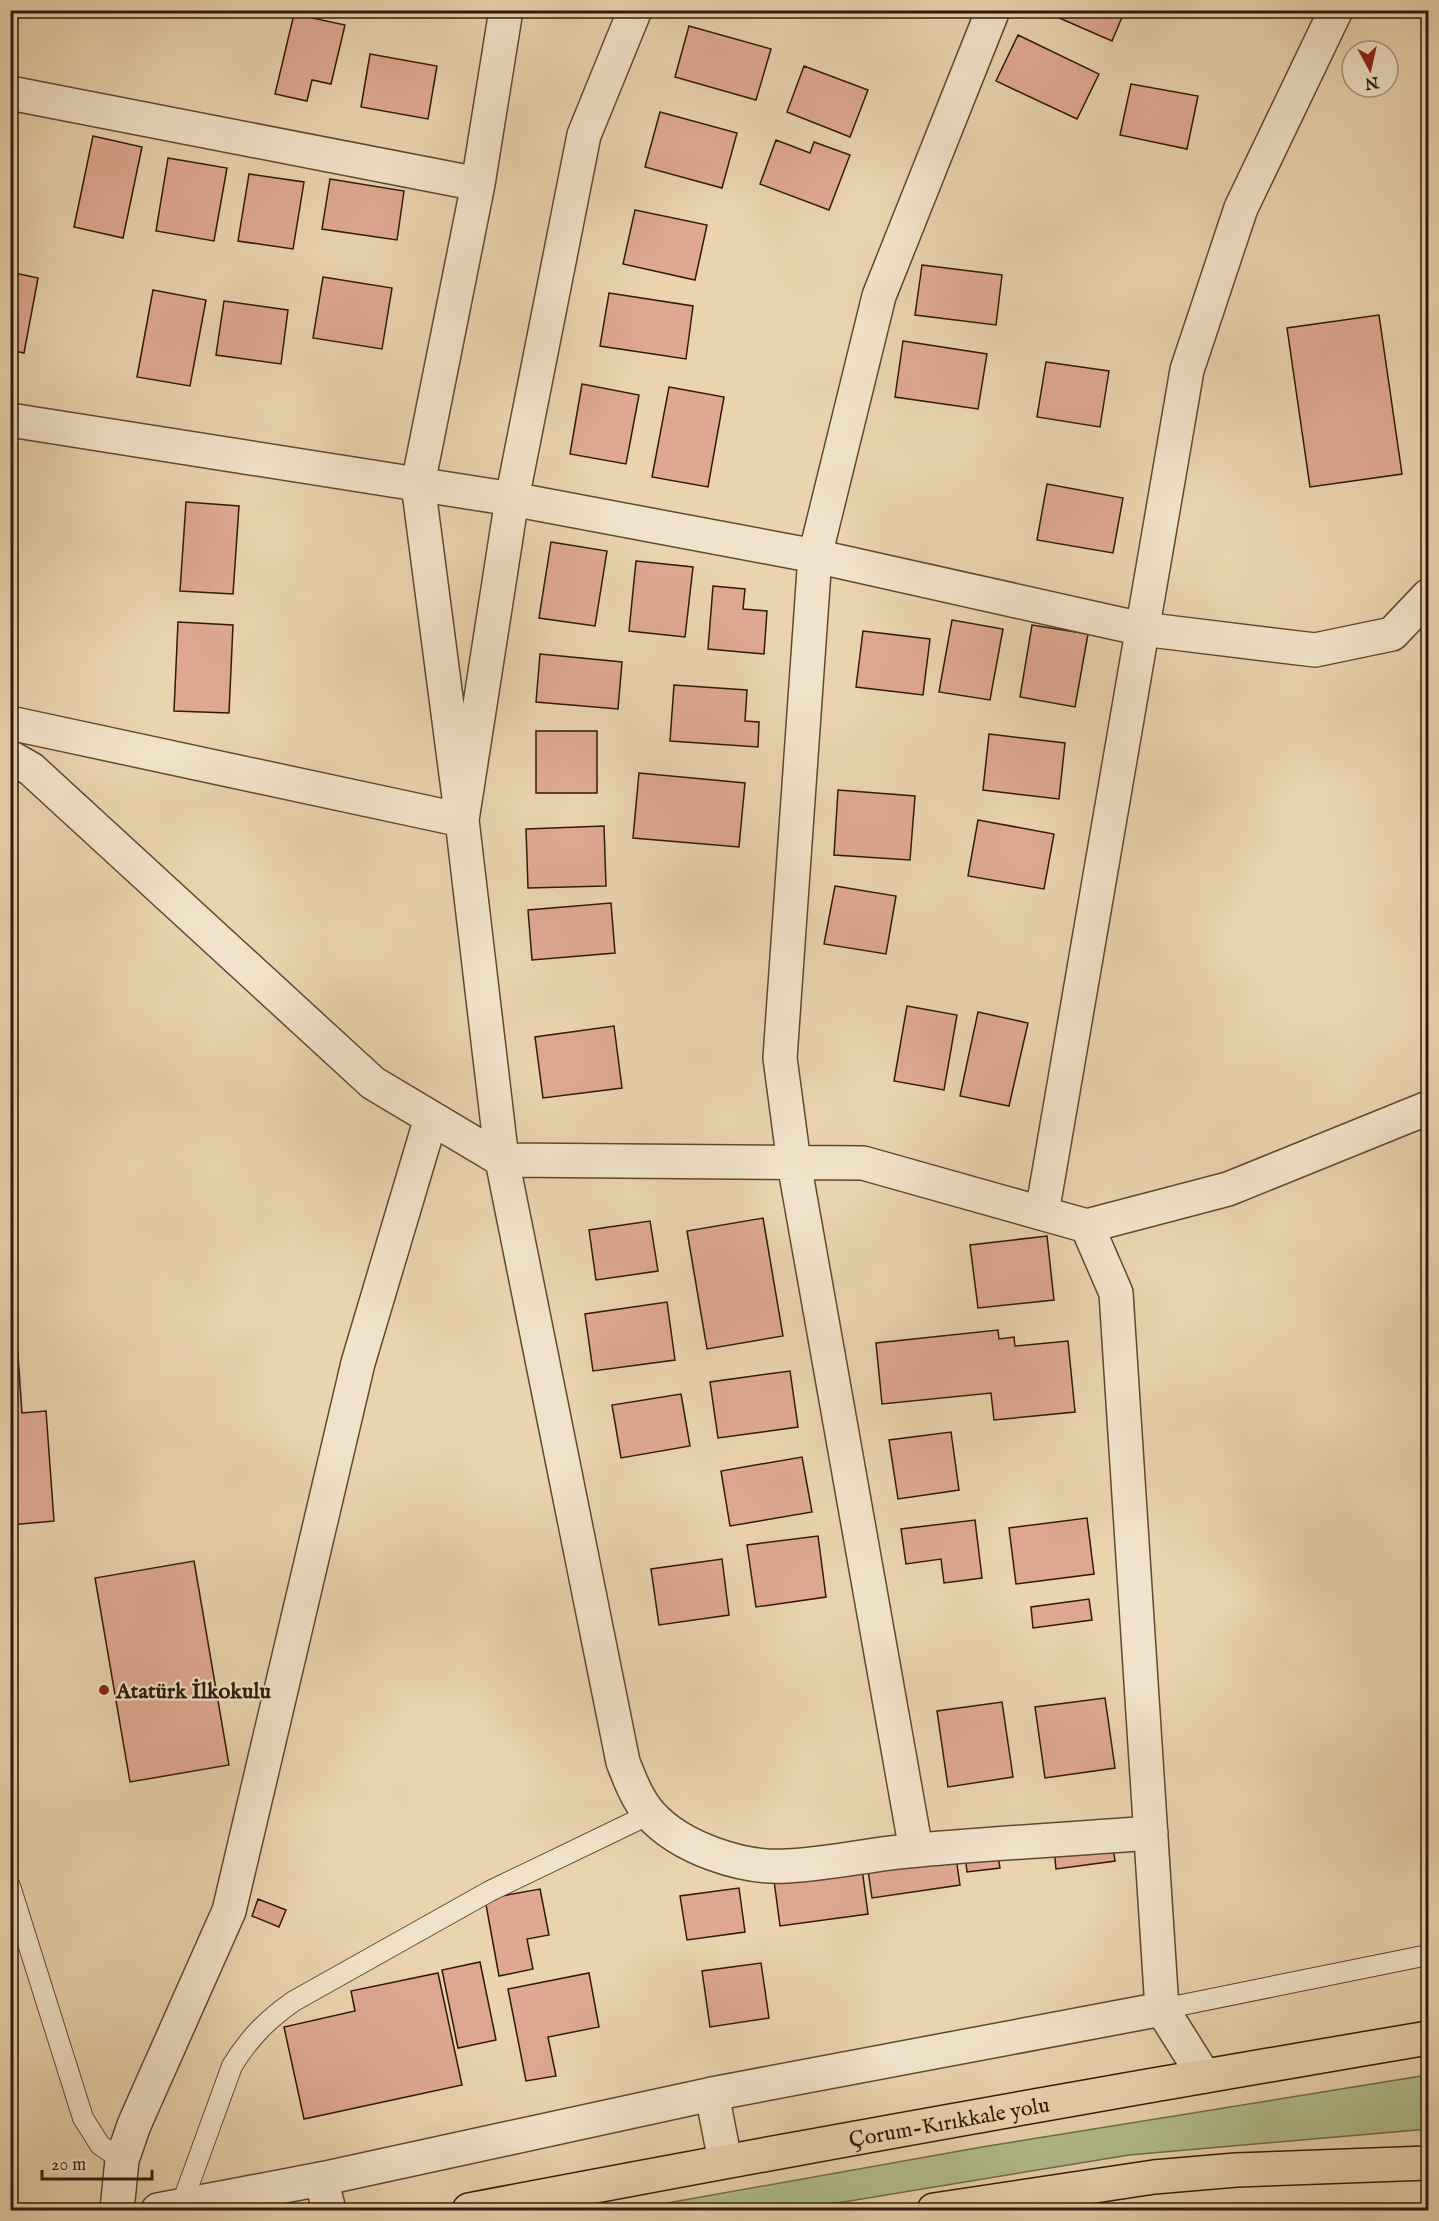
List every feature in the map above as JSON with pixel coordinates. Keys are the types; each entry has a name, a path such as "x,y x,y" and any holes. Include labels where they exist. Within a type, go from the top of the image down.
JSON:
{"highway":[{"name":"Çorum-Kırıkkale yolu","path":"469,2211 725,2161 1428,2038"},
{"path":"934,2211 1154,2177 1236,2170 1428,2163"}],"street":[{"path":"506,10 478,184 418,484 462,820 502,1160 623,1762 633,1788 650,1814 671,1833 699,1848 727,1858 758,1865 786,1866 916,1850 1151,1833"},
{"path":"462,820 512,499 584,135 635,10"},
{"path":"916,1850 794,1163 780,1058 815,556 879,296 993,10"},
{"path":"1042,1213 1187,370 1241,208 1336,10"},
{"path":"10,93 478,184"},
{"path":"10,420 512,499 815,556 1143,629 1315,650 1392,634 1428,596"},
{"path":"10,723 462,820"},
{"path":"10,757 31,770 373,1083 502,1160 863,1163 1087,1226 1228,1189 1428,1108"},
{"path":"117,2211 122,2160 134,2125 229,1911 358,1363 431,1118"},
{"path":"1087,1226 1116,1293 1162,2008 1204,2076"},
{"path":"170,2208 321,2179 712,2094 1162,2008"},
{"path":"712,2094 725,2161"},
{"path":"321,2179 329,2211"}],"lane":[{"path":"170,2208 232,2066 258,2029 275,2014 294,2001 489,1891 650,1814"},
{"path":"10,1886 83,2118 100,2145 122,2160"},
{"path":"1162,2008 1428,1955"}],"green space":[{"path":"1428,2075 1428,2129 1129,2155 795,2210 628,2210 982,2147"}],"building":[{"path":"1041,10 1125,10 1112,41"},
{"path":"294,14 345,25 331,84 312,80 307,101 275,94"},
{"path":"689,26 771,49 756,100 675,77"},
{"path":"1018,35 1099,74 1077,119 996,81"},
{"path":"370,54 437,66 428,119 361,107"},
{"path":"804,66 868,90 850,137 787,112"},
{"path":"1131,84 1198,96 1187,149 1120,135"},
{"path":"660,112 737,133 722,188 645,167"},
{"path":"93,136 142,147 123,238 74,227"},
{"path":"776,140 810,153 814,142 850,155 829,210 760,184"},
{"path":"168,158 227,168 214,241 156,231"},
{"path":"249,174 304,182 293,249 238,241"},
{"path":"330,179 404,191 397,240 322,229"},
{"path":"635,210 707,225 695,280 623,264"},
{"path":"922,265 1002,275 996,325 915,315"},
{"path":"10,272 38,278 24,353 10,350"},
{"path":"323,277 392,288 382,349 313,338"},
{"path":"153,290 206,300 190,386 137,377"},
{"path":"609,293 693,306 686,359 600,346"},
{"path":"224,301 288,310 281,364 216,355"},
{"path":"1379,315 1402,474 1310,487 1287,328"},
{"path":"903,341 987,354 978,409 895,397"},
{"path":"1046,362 1109,371 1100,427 1037,417"},
{"path":"582,384 639,395 626,464 570,454"},
{"path":"669,387 724,397 708,487 652,477"},
{"path":"10,463 17,464 16,538 10,538"},
{"path":"1047,484 1123,498 1113,553 1037,540"},
{"path":"186,502 239,506 233,594 180,591"},
{"path":"551,542 607,551 595,626 539,618"},
{"path":"636,561 693,567 685,637 629,631"},
{"path":"713,586 745,589 743,609 767,611 764,654 708,649"},
{"path":"952,620 1003,629 990,700 939,692"},
{"path":"178,622 233,625 229,713 174,711"},
{"path":"1032,625 1088,634 1075,707 1020,697"},
{"path":"863,631 930,639 923,695 856,687"},
{"path":"540,654 622,662 618,709 536,702"},
{"path":"674,685 747,690 745,721 759,722 758,747 670,741"},
{"path":"536,731 597,731 597,793 536,793"},
{"path":"989,734 1065,743 1059,799 983,790"},
{"path":"639,773 745,783 739,847 633,838"},
{"path":"838,790 915,796 910,860 834,855"},
{"path":"978,820 1054,834 1044,889 968,876"},
{"path":"604,826 606,886 528,888 526,829"},
{"path":"835,886 896,896 886,954 824,944"},
{"path":"611,903 615,953 532,960 528,910"},
{"path":"907,1006 957,1015 944,1090 894,1081"},
{"path":"978,1012 1028,1023 1009,1106 960,1096"},
{"path":"614,1026 622,1088 543,1098 535,1037"},
{"path":"763,1218 783,1336 707,1349 687,1231"},
{"path":"650,1221 658,1271 596,1280 589,1230"},
{"path":"1047,1236 1054,1300 978,1308 970,1245"},
{"path":"14,1299 22,1413 46,1411 54,1521 10,1525 10,1300"},
{"path":"667,1302 675,1360 593,1371 585,1314"},
{"path":"998,1330 999,1339 1014,1337 1015,1346 1068,1341 1075,1412 994,1420 991,1393 882,1404 876,1343"},
{"path":"790,1371 798,1427 718,1438 710,1382"},
{"path":"681,1394 690,1446 621,1458 612,1405"},
{"path":"951,1432 959,1490 898,1499 889,1440"},
{"path":"802,1457 812,1512 730,1526 721,1471"},
{"path":"1087,1518 1094,1574 1016,1584 1009,1528"},
{"path":"975,1520 982,1578 944,1583 941,1559 906,1564 901,1529"},
{"path":"818,1536 826,1597 756,1607 747,1545"},
{"path":"722,1559 729,1615 659,1625 651,1569"},
{"path":"194,1561 229,1765 130,1782 95,1578"},
{"path":"1089,1599 1092,1620 1033,1628 1031,1607"},
{"path":"1105,1698 1115,1768 1045,1778 1035,1707"},
{"path":"1002,1702 1013,1777 948,1787 937,1711"},
{"path":"1112,1841 1115,1861 1056,1869 1054,1849"},
{"path":"997,1850 1000,1868 967,1872 965,1855"},
{"path":"955,1851 960,1885 872,1898 867,1863"},
{"path":"861,1861 868,1914 780,1926 773,1873"},
{"path":"739,1888 745,1932 687,1940 680,1896"},
{"path":"540,1889 549,1935 527,1939 533,1969 499,1976 485,1899"},
{"path":"258,1899 286,1910 279,1927 252,1916"},
{"path":"480,1962 496,2040 458,2048 442,1970"},
{"path":"761,1963 769,2018 710,2027 702,1971"},
{"path":"438,1973 462,2085 304,2119 284,2027 355,2011 351,1991"},
{"path":"589,1973 599,2027 548,2037 556,2076 526,2081 508,1989"}],"place":[{"name":"Atatürk İlkokulu","path":"104,1690"}]}
